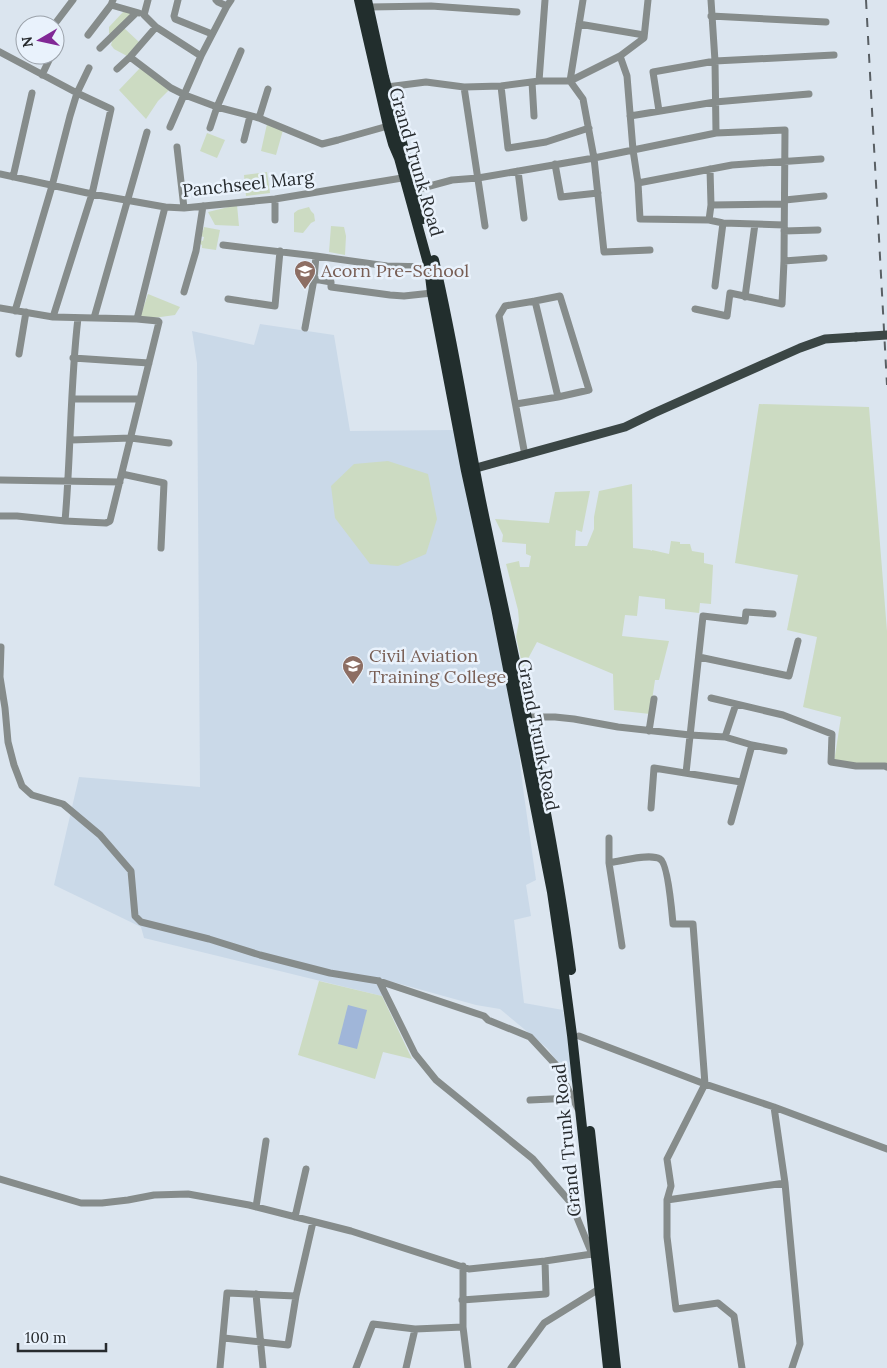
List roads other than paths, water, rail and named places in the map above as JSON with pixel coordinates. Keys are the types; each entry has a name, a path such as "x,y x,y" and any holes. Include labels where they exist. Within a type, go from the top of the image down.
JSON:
{"highway":[{"name":"Grand Trunk Road","path":"359,0 393,144 407,177 415,190 441,290 456,363 471,470 547,866 562,960 582,1119 594,1256 608,1368"},
{"name":"Grand Trunk Road","path":"368,3 429,267 432,292 526,717 552,850 564,922 579,1036 616,1368"}],"main road":[{"path":"471,470 625,427 800,348 825,339 887,335"}],"street":[{"path":"100,48 140,14 148,0"},
{"path":"178,0 175,19 212,34"},
{"path":"170,127 201,56 229,3 216,0"},
{"path":"534,116 535,82 544,0"},
{"path":"583,0 570,82 583,99 589,128 604,252 650,250"},
{"path":"387,86 426,82 464,87 501,86 535,82 570,82 620,56 644,38 648,0"},
{"path":"711,0 715,61 716,133"},
{"path":"61,15 70,1"},
{"path":"88,35 112,3 140,14 156,27 201,56"},
{"path":"368,3 518,12"},
{"path":"711,16 826,22"},
{"path":"579,24 644,35"},
{"path":"117,69 156,27"},
{"path":"210,128 216,107 242,51"},
{"path":"0,52 111,109 92,194 53,317"},
{"path":"659,111 653,72 715,61 834,55"},
{"path":"620,56 627,76 640,219 709,220 723,223 818,230"},
{"path":"130,57 171,88 185,95 216,107 258,118 322,144 388,126"},
{"path":"42,75 47,65"},
{"path":"15,311 77,93 89,68"},
{"path":"501,86 508,148 546,142 589,128"},
{"path":"464,87 485,226"},
{"path":"258,118 268,89"},
{"path":"13,177 32,93"},
{"path":"630,116 715,102 809,94"},
{"path":"244,140 250,116"},
{"path":"415,190 452,180 478,178 594,158 716,133 785,130 786,161 782,304 730,293 727,316 695,309"},
{"path":"94,318 148,132"},
{"path":"177,147 184,208"},
{"path":"638,183 732,165 821,160"},
{"path":"555,164 560,197 598,192"},
{"path":"709,220 711,205 710,169"},
{"path":"518,171 524,218"},
{"name":"Panchseel Marg","path":"0,174 92,194 164,207 184,208 275,199 407,177"},
{"path":"711,205 785,202 824,196"},
{"path":"275,199 275,220"},
{"path":"184,292 196,251 203,206"},
{"path":"137,319 164,207"},
{"path":"715,286 723,223"},
{"path":"745,297 755,224"},
{"path":"223,245 387,266 429,267"},
{"path":"228,299 275,306 280,252"},
{"path":"305,328 316,256"},
{"path":"784,261 824,258"},
{"path":"314,279 330,282 331,287 390,296 432,292"},
{"path":"516,404 589,390 560,296 505,306 499,316 525,455"},
{"path":"534,301 558,397"},
{"path":"0,308 53,317 137,319 159,322 110,521 106,523 0,516"},
{"path":"19,354 26,312"},
{"path":"65,521 69,481 73,358 78,318"},
{"path":"73,358 149,363"},
{"path":"72,399 140,399"},
{"path":"70,440 131,438 169,443"},
{"path":"122,474 164,483 161,548"},
{"path":"0,480 120,482"},
{"path":"686,773 704,616 745,621 746,612 773,614"},
{"path":"699,657 789,676 798,641"},
{"path":"1,647 0,677 8,742 14,766 22,786 32,795 63,804 100,835 131,871 135,916 141,922 210,939 260,955 379,981 484,1016 488,1020 530,1037 556,1065 582,1119"},
{"path":"711,698 783,715 832,734 832,762 856,766 887,767"},
{"path":"649,731 654,699"},
{"path":"725,738 736,704"},
{"path":"526,717 574,719 618,728 725,738 784,751"},
{"path":"731,822 752,745"},
{"path":"651,808 654,768 741,782"},
{"path":"609,838 609,863 622,946"},
{"path":"609,863 651,856 661,859 665,863 667,872 673,924 693,924 705,1084 667,1159 671,1186 667,1200 666,1237 676,1309 718,1303 734,1316 742,1368"},
{"path":"0,1179 81,1203 119,1201 154,1195 188,1194 256,1207 351,1231 470,1269 594,1256 571,1203 532,1159 436,1080 415,1054 379,981"},
{"path":"579,1036 887,1150"},
{"path":"530,1100 573,1098"},
{"path":"774,1107 785,1184 800,1344 792,1368"},
{"path":"256,1207 266,1141"},
{"path":"295,1217 306,1170"},
{"path":"667,1200 785,1184"},
{"path":"224,1338 288,1345 296,1296 313,1222"},
{"path":"462,1300 546,1294 545,1261"},
{"path":"462,1266 463,1327 468,1368"},
{"path":"511,1368 544,1323 599,1289"},
{"path":"220,1368 227,1293 296,1296"},
{"path":"256,1294 263,1368"},
{"path":"356,1368 373,1324 415,1329 463,1327"},
{"path":"406,1368 415,1329"}],"water":[{"path":"348,1005 367,1010 357,1049 338,1044"}],"railway":[{"path":"866,0 887,385"}],"place":[{"name":"Acorn Pre-School","path":"305,290"},
{"name":"Civil Aviation Training College","path":"353,685"}]}
